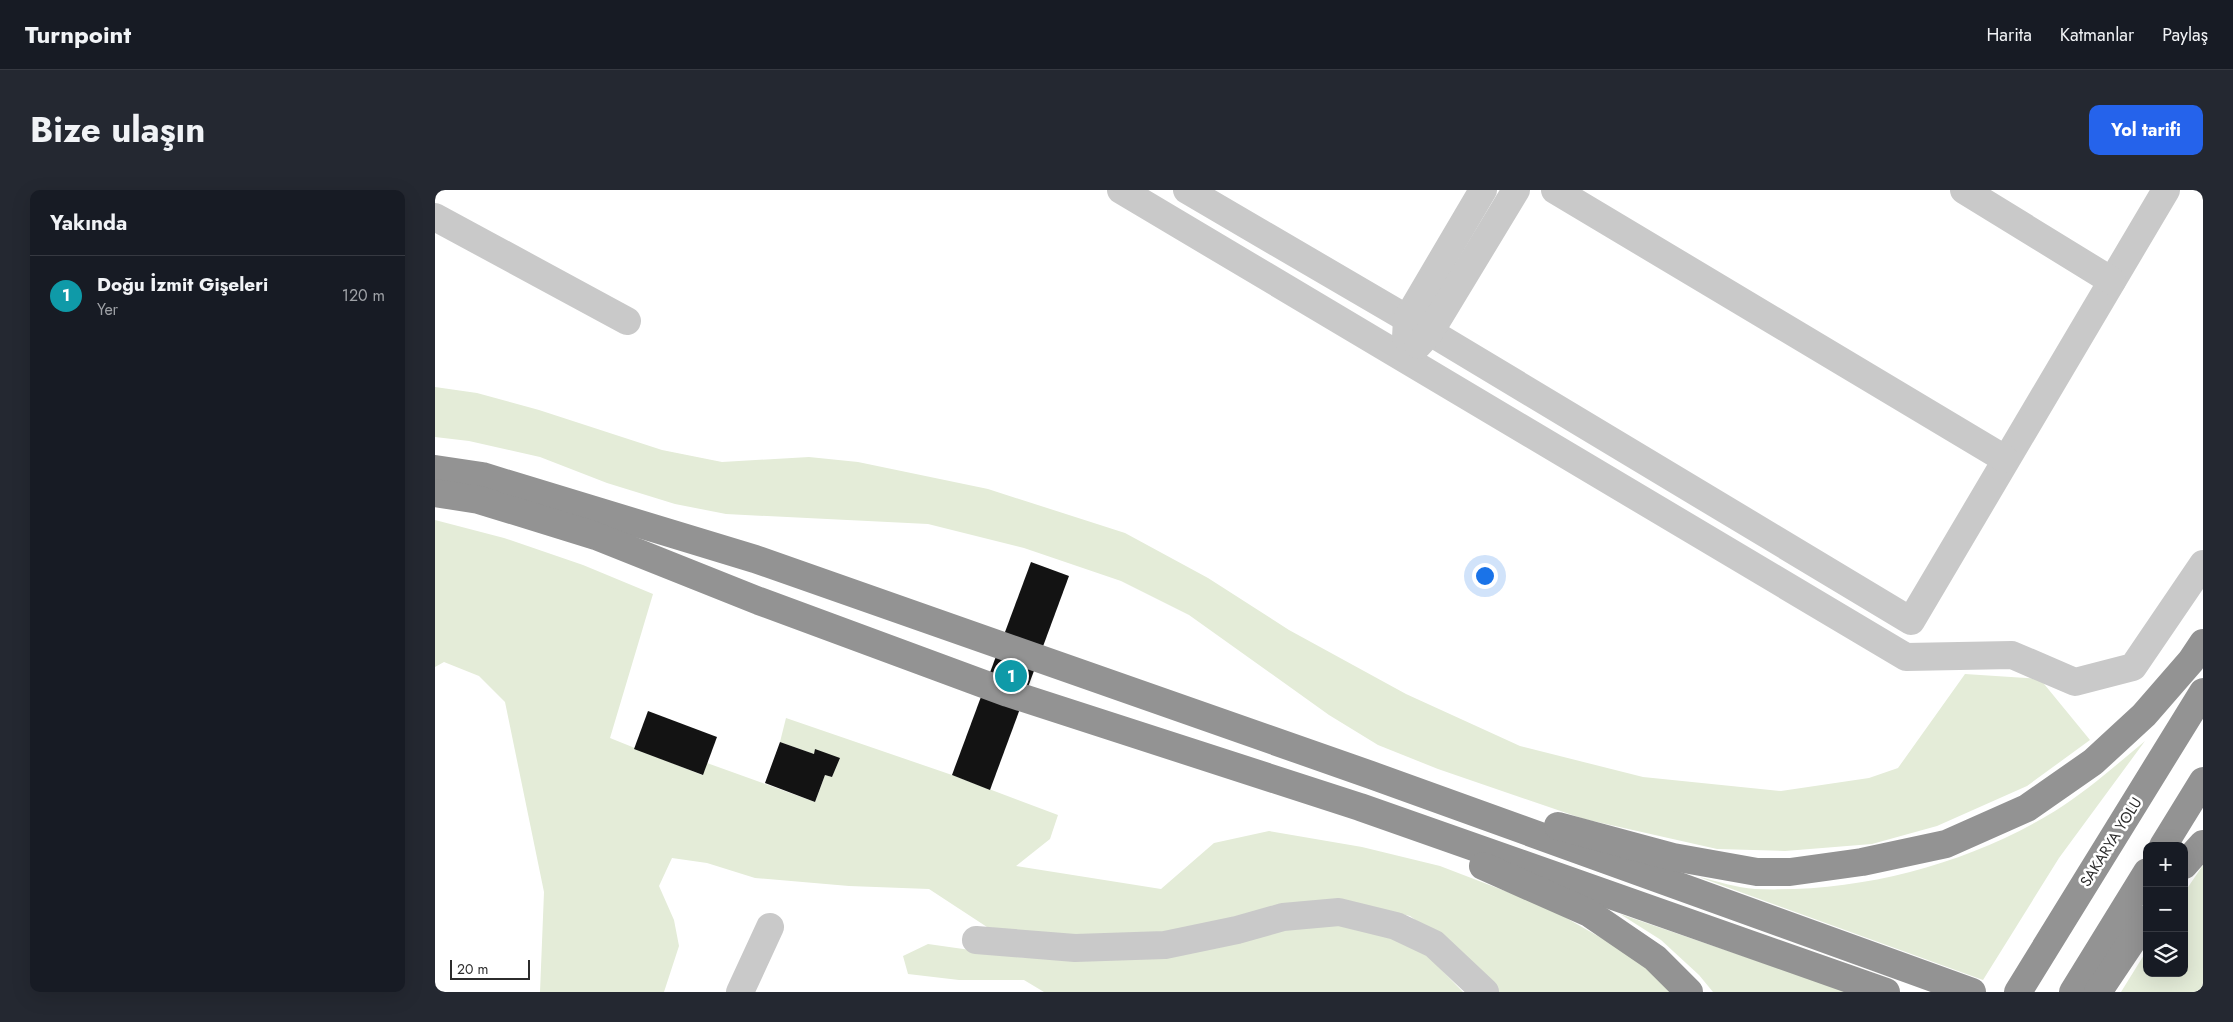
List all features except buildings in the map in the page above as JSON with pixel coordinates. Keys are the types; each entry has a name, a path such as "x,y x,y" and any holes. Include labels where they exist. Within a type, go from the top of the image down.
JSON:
{"highway":[{"path":"435,469 482,476 755,559 1371,775 1972,992"},
{"path":"435,493 479,500 596,536 759,601 1008,693 1360,807 1886,992"},
{"path":"1371,775 1673,857 1718,867 1757,872 1790,872 1863,862 1946,844 2027,808 2093,762 2144,715 2203,643"},
{"name":"SAKARYA YOLU","path":"2018,992 2203,692"},
{"path":"2165,842 2203,781"},
{"path":"1360,807 1502,875 1589,913 1655,958 1689,992"},
{"path":"2188,861 2203,844"},
{"path":"2073,992 2143,878"},
{"path":"2098,992 2143,925"}],"street":[{"path":"1121,190 1906,657 2012,655 2075,682 2133,668 2203,564"},
{"path":"1187,190 1407,318 1911,621 2005,459 2166,190"},
{"path":"1405,359 1407,318 1483,190"},
{"path":"1405,359 1430,332 1516,190"},
{"path":"1555,190 2005,459"},
{"path":"1964,190 2112,281"},
{"path":"435,217 627,322"},
{"path":"976,940 1075,948 1165,945 1237,930 1283,917 1339,912 1396,926 1434,944 1485,992"},
{"path":"740,992 770,928"}],"green space":[{"path":"435,387 477,393 539,410 662,450 722,462 809,457 858,462 988,489 1125,533 1208,578 1289,630 1406,694 1520,746 1643,777 1781,791 1869,778 1898,768 1965,674 2040,679 2090,740 2027,786 1937,826 1872,844 1785,851 1717,849 1584,819 1438,769 1378,745 1329,715 1189,615 1121,581 1024,548 928,524 726,514 675,504 607,483 540,457 469,441 435,437"},
{"path":"435,520 504,538 583,565 653,594 610,738 702,775 707,763 815,802 825,775 832,777 839,758 814,754 780,742 786,718 952,775 1058,815 1050,839 1016,866 1161,889 1214,843 1269,831 1362,847 1440,866 1547,907 1638,959 1671,992 1498,992 1467,957 1410,916 1334,899 1150,937 1058,938 987,927 929,889 849,886 755,878 707,863 672,858 659,886 674,920 679,946 664,992 540,992 544,892 505,702 479,676 444,662 435,667"},
{"path":"2145,741 2059,858 1983,980 1699,877 1755,889 1794,889 1833,886 1911,872 1985,847 2055,811 2090,786"},
{"path":"2203,865 2203,992 2121,992 2143,956 2143,977 2188,977 2188,887"},
{"path":"1620,914 1848,992 1713,992 1699,975 1661,940"},
{"path":"1340,923 1393,938 1425,953 1463,992 1044,992 1024,980 959,980 908,974 903,956 928,944 1026,958"}],"place":[{"name":"Doğu İzmit Gişeleri","path":"1011,676"}]}
